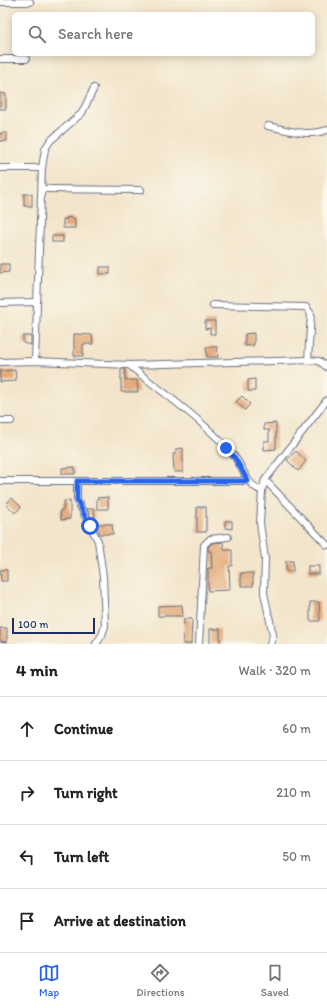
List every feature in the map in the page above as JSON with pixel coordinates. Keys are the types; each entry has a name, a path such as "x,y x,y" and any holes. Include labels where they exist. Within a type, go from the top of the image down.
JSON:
{"street":[{"path":"0,2 30,2"},
{"path":"0,59 26,59"},
{"path":"35,361 43,189 42,168 45,149 50,141 82,113 94,88"},
{"path":"268,126 307,134 319,133 327,130"},
{"path":"0,168 42,168"},
{"path":"43,189 141,190"},
{"path":"0,303 37,302"},
{"path":"213,305 306,307 311,314 308,360"},
{"path":"0,362 35,361 129,365 308,360 319,361 327,367"},
{"path":"129,365 194,418 226,448 235,458 253,487 262,491"},
{"path":"270,644 274,635 264,593 265,559 260,523 262,491 265,480 327,400"},
{"path":"0,420 11,421"},
{"path":"265,480 327,545"},
{"path":"0,481 248,481"},
{"path":"77,481 77,500 98,541 103,577 105,626 102,635 96,644"},
{"path":"199,644 204,545 210,539 228,537"}],"building":[{"path":"0,93 6,94 6,109 0,109"},
{"path":"0,133 7,133 7,141 0,141"},
{"path":"24,194 32,194 32,206 24,206"},
{"path":"67,217 75,219 75,228 63,228 63,219 67,219"},
{"path":"52,236 63,236 63,242 52,242"},
{"path":"0,264 9,264 9,272 0,273"},
{"path":"100,267 110,267 110,274 100,274"},
{"path":"205,321 215,321 215,334 210,334 210,328 205,329"},
{"path":"254,333 254,345 245,346 245,334"},
{"path":"74,334 92,335 93,344 83,344 83,356 74,356"},
{"path":"23,336 31,336 31,345 23,343"},
{"path":"206,347 217,347 218,357 207,357"},
{"path":"121,369 125,369 125,380 137,380 138,392 121,392"},
{"path":"15,370 16,381 0,382 0,371"},
{"path":"255,379 255,391 248,391 248,380"},
{"path":"242,396 250,404 245,410 236,402"},
{"path":"276,423 276,449 264,450 264,441 269,441 269,430 264,430 264,424"},
{"path":"183,448 183,472 174,472 173,454 176,454 176,449"},
{"path":"296,451 306,461 298,471 287,460"},
{"path":"75,467 75,474 62,474 62,468"},
{"path":"108,497 108,509 97,509 97,498"},
{"path":"12,498 21,507 15,513 6,504"},
{"path":"64,501 70,501 70,519 61,520 60,510 63,510"},
{"path":"197,507 206,507 206,532 197,532"},
{"path":"87,509 94,509 95,521 93,521"},
{"path":"225,521 232,521 232,529 225,528"},
{"path":"96,524 112,524 113,534 100,534"},
{"path":"223,542 224,550 232,550 232,566 229,566 230,590 208,591 208,568 212,568 211,551 208,551 208,547 212,543"},
{"path":"286,561 293,561 293,571 286,571"},
{"path":"308,566 319,566 319,574 308,574"},
{"path":"0,570 7,570 7,581 1,581"},
{"path":"241,573 253,573 253,586 241,586"},
{"path":"310,602 319,602 320,621 310,621"},
{"path":"182,605 183,616 158,616 158,606"},
{"path":"184,619 192,619 191,644 183,644"},
{"path":"0,628 7,628 7,642 0,641"},
{"path":"210,629 220,629 220,644 210,644"}],"route":[{"path":"90,526 85,519 77,500 77,481 248,481 235,458 226,448"}]}
